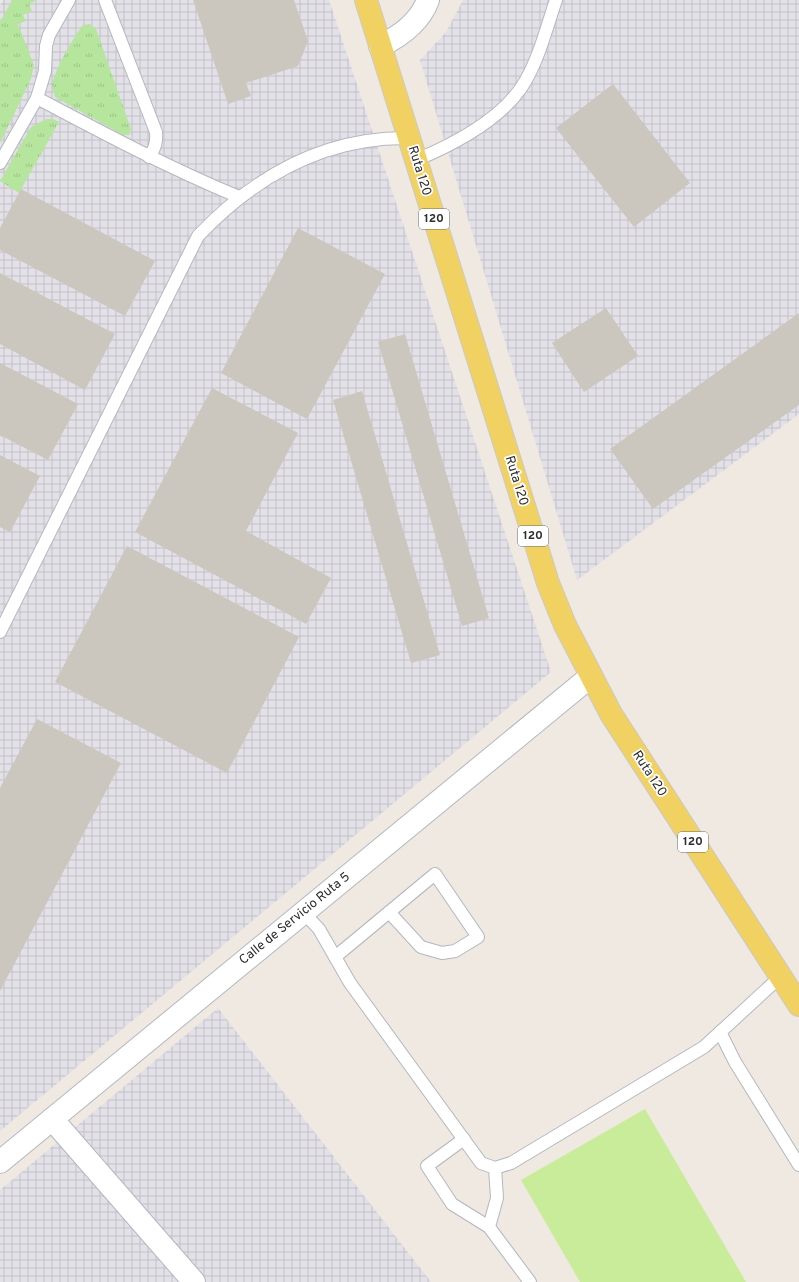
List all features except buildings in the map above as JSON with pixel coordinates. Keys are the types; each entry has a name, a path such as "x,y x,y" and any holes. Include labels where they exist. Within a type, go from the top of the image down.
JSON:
{"main road":[{"name":"Ruta 120","path":"366,0 548,583 565,625 590,677 633,750 799,1006"}],"street":[{"path":"380,46 393,40 412,25 428,0"},
{"name":"Calle de Servicio Ruta 5","path":"0,1162 590,677"},
{"path":"52,1119 194,1282"}],"lane":[{"path":"0,163 37,98 45,72 46,46 49,35 69,0"},
{"path":"105,0 156,132 154,149 149,156"},
{"path":"416,160 466,135 512,99 521,88 530,71 556,0"},
{"path":"37,98 149,156 238,197"},
{"path":"0,632 198,236 238,197 262,181 310,156 361,142 387,138 409,138"},
{"path":"335,956 389,912 436,874 478,937 455,951 442,953 421,947 389,912"},
{"path":"303,912 319,929 350,984 481,1163 495,1168 511,1163 704,1047 780,977"},
{"path":"720,1032 735,1062 799,1165"},
{"path":"464,1139 427,1166 452,1204 490,1227 530,1282"},
{"path":"490,1227 497,1198 495,1168"}],"shaded area":[{"path":"3,0 329,0 551,672 0,1131 0,5"},
{"path":"463,0 799,0 799,414 577,580 420,60 446,32"},
{"path":"218,1008 431,1282 0,1282 0,1190"}],"green space":[{"path":"12,0 37,0 29,4 32,11 23,15 26,21 18,24 34,65 31,79 0,143 0,22"},
{"path":"90,24 96,29 131,129 129,135 123,135 55,97 52,85 60,63 79,30 83,25"},
{"path":"46,119 53,119 59,122 19,193 0,181 31,127"},
{"path":"645,1109 746,1282 580,1282 521,1180"}]}
